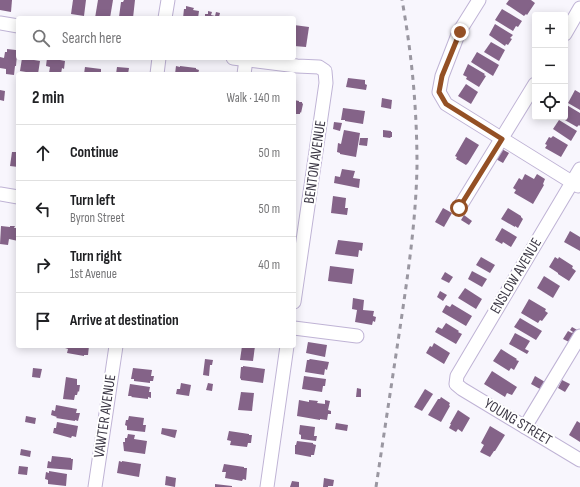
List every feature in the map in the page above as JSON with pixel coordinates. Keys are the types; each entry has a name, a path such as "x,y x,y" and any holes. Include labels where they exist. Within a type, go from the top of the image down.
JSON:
{"street":[{"path":"165,16 168,0"},
{"path":"479,0 460,32 442,76 439,92 446,104 576,184"},
{"path":"568,29 580,8"},
{"path":"0,23 16,26"},
{"path":"157,72 159,60"},
{"path":"240,60 243,72"},
{"name":"BENTON AVENUE","path":"248,60 319,67 325,71 326,83 296,288"},
{"path":"459,208 532,89"},
{"name":"ENSLOW AVENUE","path":"456,384 457,376 576,184 580,169"},
{"path":"0,194 16,197"},
{"path":"296,328 357,336"},
{"path":"525,426 580,336"},
{"name":"VAWTER AVENUE","path":"95,487 116,348"},
{"path":"267,487 287,348"},
{"name":"YOUNG STREET","path":"456,384 580,460"}],"building":[{"path":"0,0 12,0 11,12 0,10"},
{"path":"73,0 86,0 84,16 71,14"},
{"path":"98,0 113,0 110,16 95,16"},
{"path":"124,0 135,0 133,16 119,16 121,2"},
{"path":"509,0 531,0 535,3 527,15 526,14 524,16 506,4"},
{"path":"186,6 194,8 193,10 199,11 198,16 183,16 184,9 186,9"},
{"path":"502,9 522,21 513,31 495,20"},
{"path":"208,11 212,12 211,15 215,16 205,16 205,14 208,14"},
{"path":"216,12 220,13 219,16 215,16"},
{"path":"495,24 513,35 510,38 512,39 508,45 506,44 505,46 489,35"},
{"path":"296,25 309,27 306,47 296,46"},
{"path":"491,42 505,50 499,61 484,52"},
{"path":"7,49 16,50 16,60 14,75 6,74 6,69 0,68 0,57 4,58 5,52 7,52"},
{"path":"477,52 499,65 493,76 471,62"},
{"path":"22,60 40,61 38,72 20,71"},
{"path":"47,60 65,61 64,69 62,68 61,72 49,72 50,67 46,66"},
{"path":"468,64 486,76 479,87 466,79 467,77 463,75"},
{"path":"176,66 196,68 199,70 198,72 175,72"},
{"path":"85,67 101,69 101,72 84,72"},
{"path":"117,67 129,68 128,72 116,72"},
{"path":"348,78 365,80 365,84 367,85 366,90 346,87"},
{"path":"466,84 478,92 471,104 458,96"},
{"path":"0,90 5,91 4,101 0,100"},
{"path":"575,90 580,93 580,110 568,103"},
{"path":"382,98 392,100 391,109 381,107"},
{"path":"296,100 302,102 303,104 300,114 296,114"},
{"path":"568,106 580,113 580,126 579,125 577,127 565,120 568,120"},
{"path":"343,108 365,111 363,124 341,120"},
{"path":"559,120 577,131 571,141 553,129"},
{"path":"334,122 342,123 340,131 333,129"},
{"path":"344,130 360,133 356,157 337,152 338,143 341,144"},
{"path":"383,130 391,131 392,137 383,137"},
{"path":"553,136 568,145 561,157 545,148 547,145 545,144 549,137 551,138"},
{"path":"466,137 479,145 466,165 456,159 457,157 455,156"},
{"path":"360,138 368,138 367,146 359,145"},
{"path":"500,148 509,153 503,163 494,158"},
{"path":"12,152 16,152 16,167 10,166"},
{"path":"342,169 355,171 353,178 360,179 359,188 334,183 335,176 340,177"},
{"path":"525,174 534,179 537,174 545,179 544,185 533,204 514,193 516,190 513,188 519,178 522,180"},
{"path":"333,196 346,198 345,208 348,208 347,215 331,213"},
{"path":"443,208 452,213 444,227 435,222"},
{"path":"508,208 521,216 523,219 518,228 501,219"},
{"path":"464,215 472,221 469,225 461,220"},
{"path":"1,226 15,226 16,241 9,239 8,245 0,244"},
{"path":"502,228 517,237 511,247 503,242 502,244 495,240"},
{"path":"570,231 580,237 580,251 564,242"},
{"path":"338,240 363,243 362,251 359,250 358,257 335,254"},
{"path":"481,257 495,265 490,273 476,265"},
{"path":"555,257 558,259 559,257 573,266 572,268 576,271 569,281 549,267"},
{"path":"330,266 354,269 352,284 328,281"},
{"path":"472,271 487,279 482,287 468,279"},
{"path":"445,272 453,277 449,283 441,279"},
{"path":"544,276 560,286 553,298 537,288"},
{"path":"465,288 482,299 476,309 458,298"},
{"path":"440,291 447,295 443,301 437,297"},
{"path":"353,298 364,300 363,310 374,311 373,316 376,317 375,322 373,321 372,325 355,322 357,310 352,309"},
{"path":"529,299 546,309 545,311 548,313 542,321 540,320 538,323 521,313"},
{"path":"452,304 472,316 466,326 442,312 446,305 450,307"},
{"path":"520,318 542,331 536,340 514,327"},
{"path":"446,323 462,334 456,344 435,332 438,327 442,329"},
{"path":"572,327 579,331 571,343 563,339 568,331 573,332 570,330"},
{"path":"515,333 530,341 525,349 529,351 527,354 509,344"},
{"path":"308,342 327,345 325,357 306,353"},
{"path":"434,343 450,353 444,364 426,353 430,346 432,347"},
{"path":"65,348 89,348 88,355 84,356 67,353 68,349"},
{"path":"242,348 255,348 253,361 240,360"},
{"path":"501,349 519,361 514,370 511,368 509,371 493,361"},
{"path":"205,359 213,360 212,365 210,365 209,376 203,375"},
{"path":"310,359 329,362 327,370 325,369 324,375 305,372 307,360"},
{"path":"241,367 265,369 263,383 241,380"},
{"path":"33,368 42,369 40,378 32,377"},
{"path":"133,368 152,370 151,376 154,376 153,381 150,381 150,383 134,381 134,379 131,379"},
{"path":"492,371 517,387 512,395 507,393 505,397 484,384"},
{"path":"304,376 326,379 322,392 302,389"},
{"path":"535,376 545,382 540,389 531,384"},
{"path":"66,377 77,379 77,385 80,385 79,392 78,391 77,395 75,395 74,400 63,399"},
{"path":"562,380 570,384 565,392 558,388"},
{"path":"181,383 191,385 189,396 176,394 177,389 180,389"},
{"path":"208,383 213,384 212,391 206,390"},
{"path":"130,384 150,387 149,392 151,392 151,398 148,397 148,399 128,396"},
{"path":"357,388 361,389 361,397 356,397"},
{"path":"425,389 433,394 422,411 414,407"},
{"path":"241,392 254,393 252,411 238,410"},
{"path":"441,397 450,403 450,406 441,422 428,415 438,399"},
{"path":"299,400 309,402 309,400 318,401 317,403 325,404 325,400 330,401 328,410 331,411 331,414 328,414 327,420 297,416"},
{"path":"56,405 77,409 76,413 80,413 78,421 56,418 57,417 51,415 52,410 55,411"},
{"path":"458,410 470,418 462,432 458,429 456,432 449,428"},
{"path":"26,416 36,418 35,424 25,422"},
{"path":"129,416 144,418 143,425 146,425 145,432 127,430 127,426 125,425"},
{"path":"577,421 580,423 580,442 569,435"},
{"path":"57,422 78,426 76,437 72,436 71,438 53,433"},
{"path":"336,423 348,425 347,431 335,429"},
{"path":"300,425 315,427 314,436 317,436 316,441 301,439 301,435 299,434"},
{"path":"490,426 505,435 490,457 480,452 484,445 481,443"},
{"path":"162,428 177,430 175,438 161,434"},
{"path":"229,431 252,435 251,443 248,443 247,447 230,445 231,441 227,440"},
{"path":"128,434 135,435 134,439 147,441 145,454 124,451 123,442 125,442 125,438 127,438"},
{"path":"297,441 313,443 316,445 314,455 311,455 311,457 295,454 295,445"},
{"path":"21,449 31,451 30,457 20,455"},
{"path":"52,456 73,459 72,470 47,468 48,461 51,462"},
{"path":"119,461 141,464 139,477 117,473"},
{"path":"224,464 247,468 246,480 243,479 242,481 225,478 226,472 222,472"},
{"path":"19,466 28,467 27,475 18,474"},
{"path":"49,471 67,474 66,486 48,484 48,480 45,479 46,472 49,473"},
{"path":"166,476 176,478 175,487 165,485"},
{"path":"324,478 334,480 333,486 323,487"},
{"path":"292,481 299,482 299,487 290,487"},
{"path":"215,484 232,486 232,487 215,487"}],"railway":[{"path":"376,487 409,267 416,186 417,145 415,103 409,41 402,0"}],"route":[{"path":"459,208 502,139 446,104 439,92 442,76 460,32"}]}
